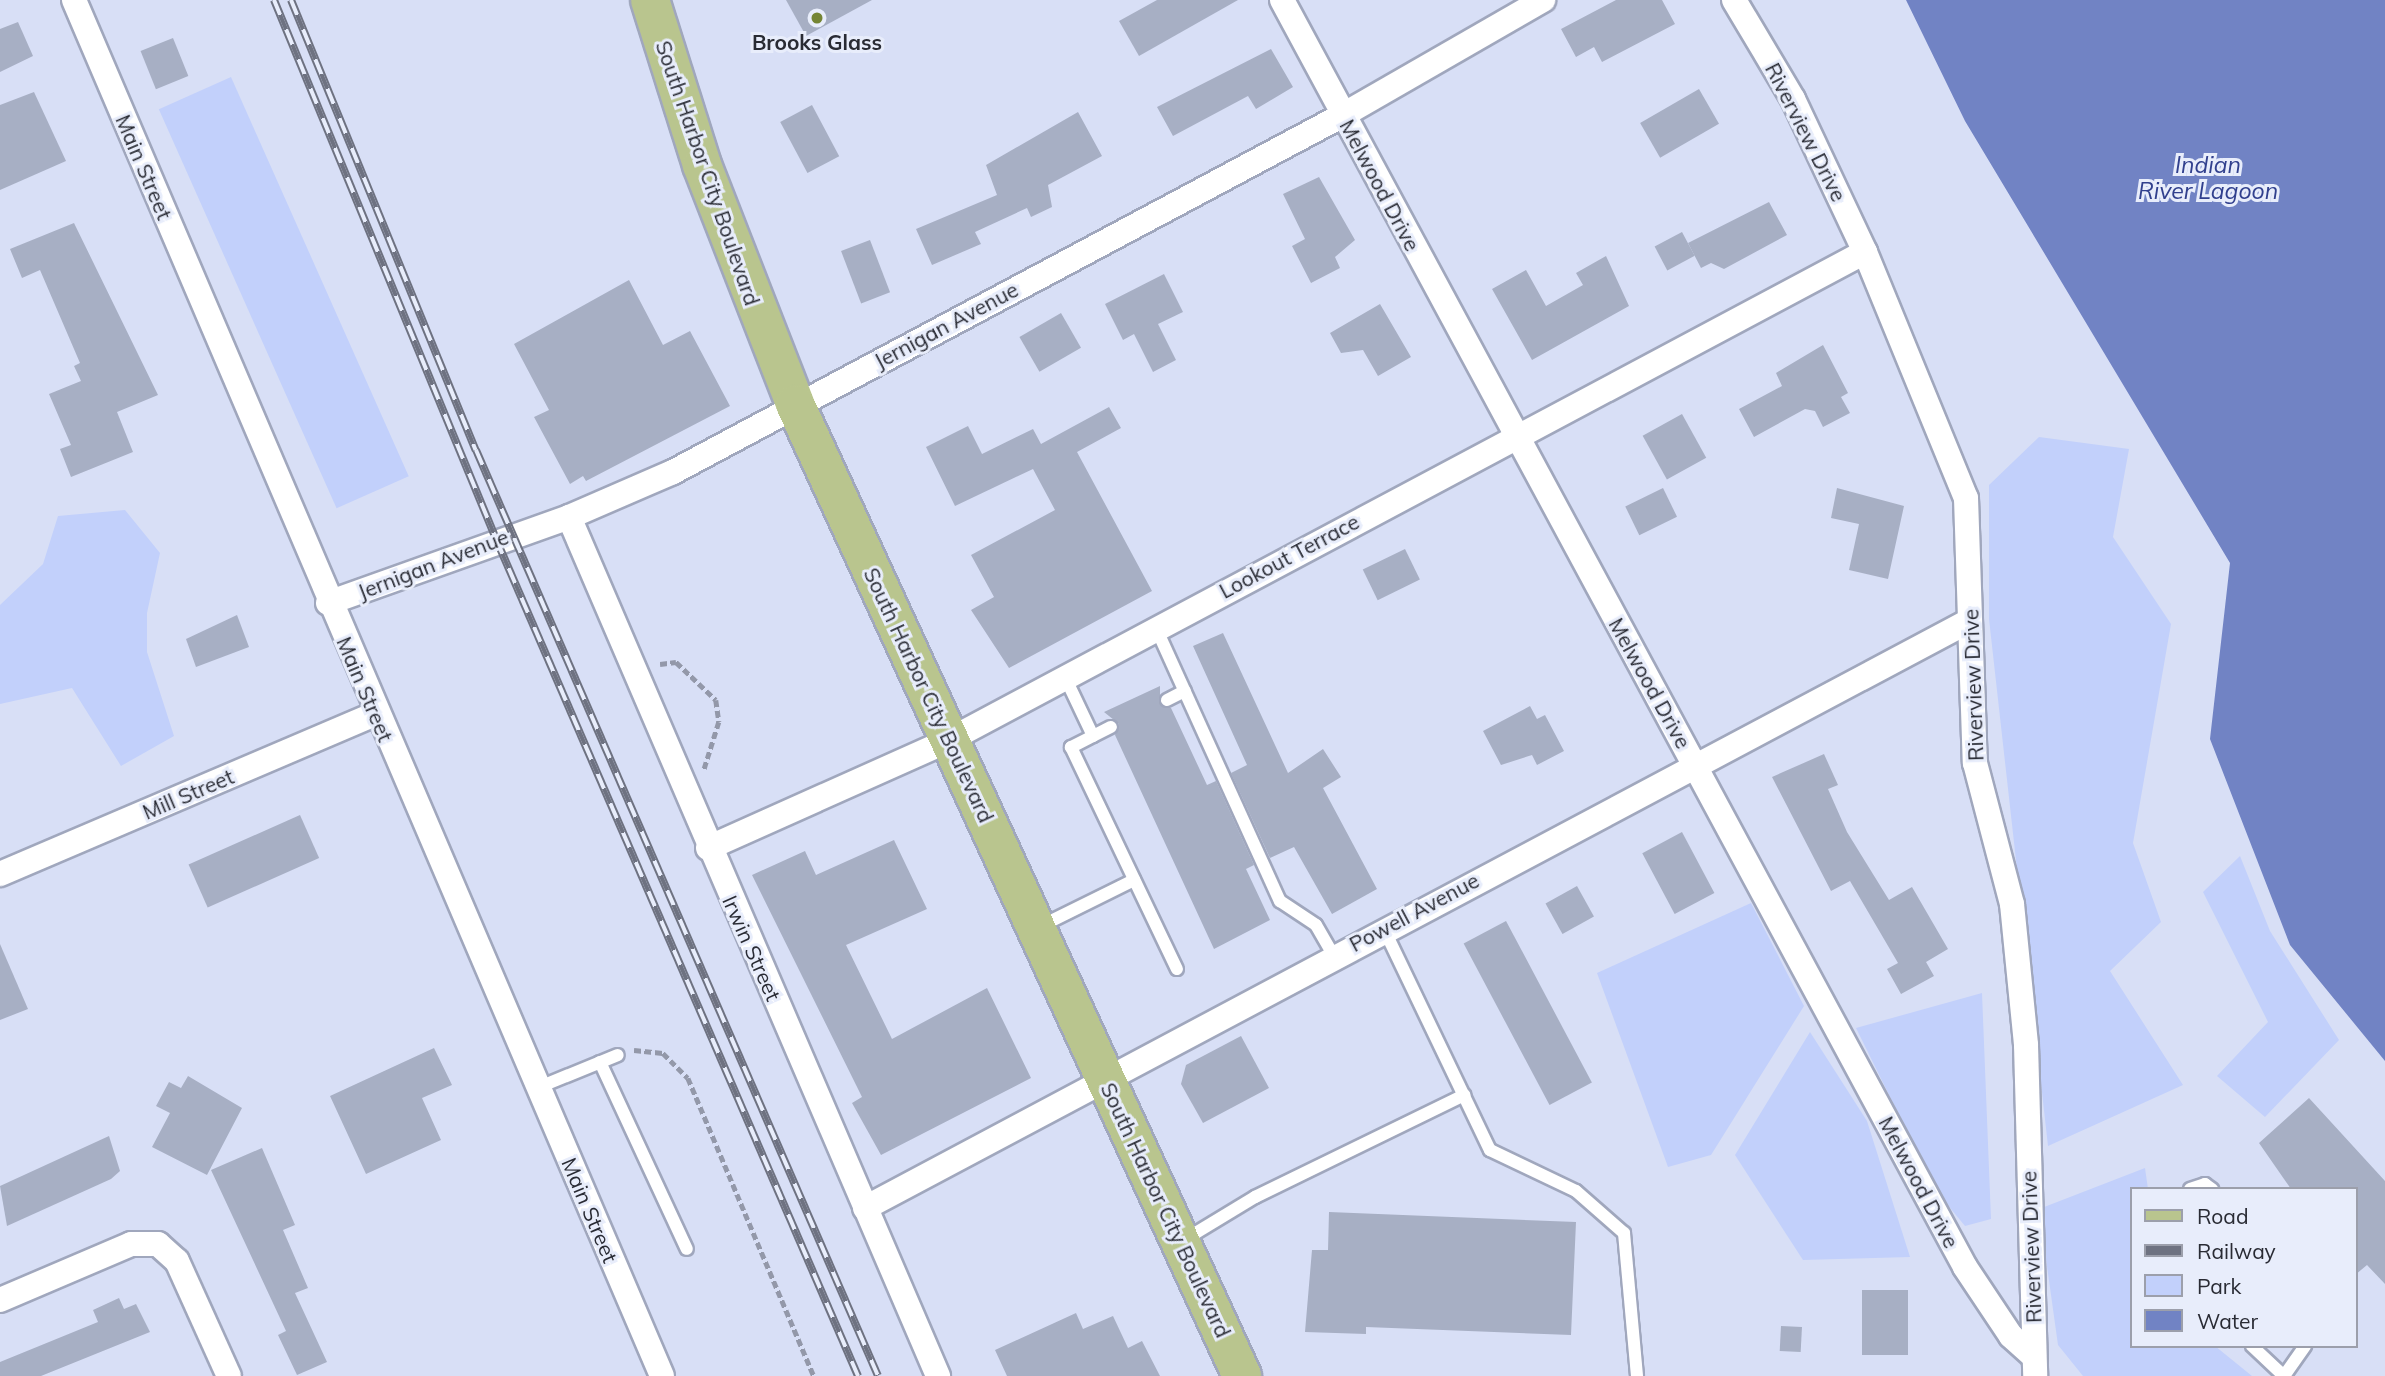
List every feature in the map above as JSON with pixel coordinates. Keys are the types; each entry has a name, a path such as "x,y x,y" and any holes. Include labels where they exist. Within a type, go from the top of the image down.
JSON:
{"main road":[{"name":"South Harbor City Boulevard","path":"650,0 702,165 795,404 1242,1376"}],"street":[{"name":"Main Street","path":"74,0 328,603 662,1376"},
{"name":"Melwood Drive","path":"1282,0 1513,435 1695,764 1965,1267 2034,1366"},
{"name":"Jernigan Avenue","path":"328,603 569,517 673,472 795,404 1343,115 1543,0"},
{"name":"Riverview Drive","path":"1734,0 1793,99 1865,252 1966,498 1973,573 1967,622 1975,763 2012,904 2026,1045 2034,1366"},
{"name":"Lookout Terrace","path":"708,848 949,740 1513,435 1865,252"},
{"name":"Irwin Street","path":"569,517 708,848 938,1376"},
{"name":"Powell Avenue","path":"865,1208 1104,1075 1967,622"},
{"name":"Mill Street","path":"0,874 376,714"},
{"path":"0,1300 131,1244 158,1244 177,1261 229,1376"}],"lane":[{"path":"1156,628 1280,901 1316,925 1333,955"},
{"path":"1065,677 1093,736"},
{"path":"1167,700 1185,691"},
{"path":"1111,727 1071,747 1177,969"},
{"path":"1037,928 1134,880"},
{"path":"1384,929 1490,1150 1576,1192 1624,1233 1637,1376"},
{"path":"537,1088 618,1055"},
{"path":"600,1062 687,1249"},
{"path":"1181,1241 1255,1197 1464,1095"},
{"path":"2254,1348 2284,1376 2304,1348"}],"path":[{"path":"633,668 676,662 716,700 719,722 710,764 684,790"},
{"path":"618,1055 627,1049 663,1053 688,1078 814,1376"}],"green space":[{"path":"231,77 409,476 337,508 159,109"},
{"path":"2039,437 2129,449 2113,537 2171,624 2133,843 2161,922 2110,971 2183,1085 2048,1146 1989,619 1989,485"},
{"path":"125,510 160,553 147,613 147,652 174,736 121,766 72,688 0,704 0,605 43,564 58,516"},
{"path":"2240,856 2270,931 2339,1040 2265,1117 2217,1076 2268,1022 2203,892"},
{"path":"1751,903 1804,1006 1711,1155 1668,1167 1597,973"},
{"path":"1982,993 1991,1219 1965,1226 1937,1192 1856,1028"},
{"path":"1810,1032 1867,1121 1910,1257 1803,1260 1735,1155"},
{"path":"2145,1168 2148,1187 2130,1187 2130,1348 2217,1348 2252,1376 2083,1376 2058,1345 2039,1209"}],"water":[{"name":"Indian River Lagoon","path":"1906,0 2385,0 2385,1061 2290,945 2210,739 2230,563 1965,121"}],"building":[{"name":"Brooks Glass","path":"786,0 872,0 806,36"},
{"path":"1157,0 1238,0 1139,56 1119,21"},
{"path":"1616,0 1662,0 1675,24 1602,62 1594,47 1576,57 1561,29"},
{"path":"18,22 33,56 0,72 0,29"},
{"path":"173,38 188,76 156,89 141,51"},
{"path":"1271,49 1293,87 1256,109 1248,96 1173,136 1157,107"},
{"path":"1699,89 1719,124 1660,158 1640,123"},
{"path":"34,92 66,161 0,190 0,105"},
{"path":"812,105 839,156 807,173 780,122"},
{"path":"1078,112 1102,156 1048,185 1052,207 1031,217 1027,208 975,232 981,244 932,265 916,229 997,195 986,165"},
{"path":"1319,177 1355,240 1335,257 1340,268 1311,283 1292,246 1305,239 1283,194"},
{"path":"1769,202 1787,235 1724,269 1711,263 1701,268 1688,243"},
{"path":"74,223 158,395 117,412 133,452 71,477 60,449 71,445 49,394 81,381 74,366 80,363 40,270 22,278 10,249"},
{"path":"1682,232 1695,256 1667,270 1655,247"},
{"path":"870,240 890,292 861,303 841,251"},
{"path":"1606,256 1629,306 1532,360 1492,289 1526,270 1546,306 1583,285 1576,273"},
{"path":"1164,274 1183,312 1158,324 1176,360 1153,372 1134,334 1123,340 1105,304"},
{"path":"629,280 663,345 690,331 730,406 586,481 583,476 570,484 534,417 549,410 514,344"},
{"path":"1380,304 1411,357 1378,376 1363,350 1341,353 1330,333"},
{"path":"1061,313 1081,348 1039,372 1019,337"},
{"path":"1823,345 1848,393 1841,397 1850,413 1823,427 1815,411 1805,409 1754,437 1739,409 1782,386 1776,373"},
{"path":"1109,407 1121,428 1077,452 1152,591 1009,668 971,610 994,597 971,555 1055,510 1033,469 955,506 926,447 968,426 982,454 1033,429 1041,444"},
{"path":"1682,414 1706,458 1667,480 1643,436"},
{"path":"1663,488 1677,517 1639,535 1625,506"},
{"path":"1837,488 1904,506 1888,579 1849,570 1859,524 1831,518"},
{"path":"1405,549 1420,580 1378,600 1363,570"},
{"path":"237,615 249,647 196,667 186,639"},
{"path":"1223,633 1288,773 1323,749 1341,777 1323,788 1377,889 1332,914 1294,847 1270,858 1231,773 1247,765 1193,646"},
{"path":"1160,686 1160,704 1171,708 1207,785 1216,781 1254,865 1246,869 1270,920 1214,949 1115,735 1119,724 1104,712"},
{"path":"1530,706 1537,719 1545,715 1564,751 1537,765 1532,755 1501,765 1483,731"},
{"path":"1824,754 1838,785 1828,789 1847,832 1889,900 1912,887 1948,949 1926,962 1934,976 1901,994 1887,969 1898,963 1850,881 1831,891 1772,777"},
{"path":"300,815 319,858 208,908 189,865"},
{"path":"1682,832 1714,893 1675,914 1642,853"},
{"path":"894,840 927,909 846,945 892,1039 987,988 1031,1078 881,1155 852,1103 862,1097 752,875 805,851 816,875"},
{"path":"1577,886 1594,917 1562,934 1546,903"},
{"path":"1506,921 1592,1083 1550,1105 1464,944"},
{"path":"0,944 28,1009 0,1020"},
{"path":"1241,1036 1269,1088 1203,1123 1181,1084 1186,1065"},
{"path":"434,1048 452,1085 422,1098 441,1140 366,1174 330,1096"},
{"path":"188,1076 242,1108 207,1175 152,1147 170,1113 156,1106 169,1082 181,1088"},
{"path":"2309,1098 2385,1181 2385,1284 2367,1265 2357,1273 2357,1187 2290,1187 2259,1143"},
{"path":"109,1136 120,1171 111,1179 7,1226 0,1186"},
{"path":"262,1148 295,1225 283,1230 308,1288 295,1293 327,1362 297,1375 278,1335 286,1331 211,1170"},
{"path":"1329,1212 1576,1222 1571,1335 1366,1327 1366,1334 1305,1332 1312,1250 1328,1250"},
{"path":"1862,1290 1908,1290 1908,1355 1862,1355"},
{"path":"119,1298 124,1309 136,1304 150,1332 41,1376 0,1376 0,1362 98,1322 93,1310"},
{"path":"1076,1313 1083,1329 1113,1316 1128,1348 1142,1341 1160,1376 1007,1376 995,1350"},
{"path":"1781,1326 1802,1327 1801,1352 1780,1351"}],"railway":[{"path":"274,0 496,539 858,1376"},
{"path":"291,0 476,450 878,1376"}],"place":[{"name":"Brooks Glass","path":"817,18"}]}
